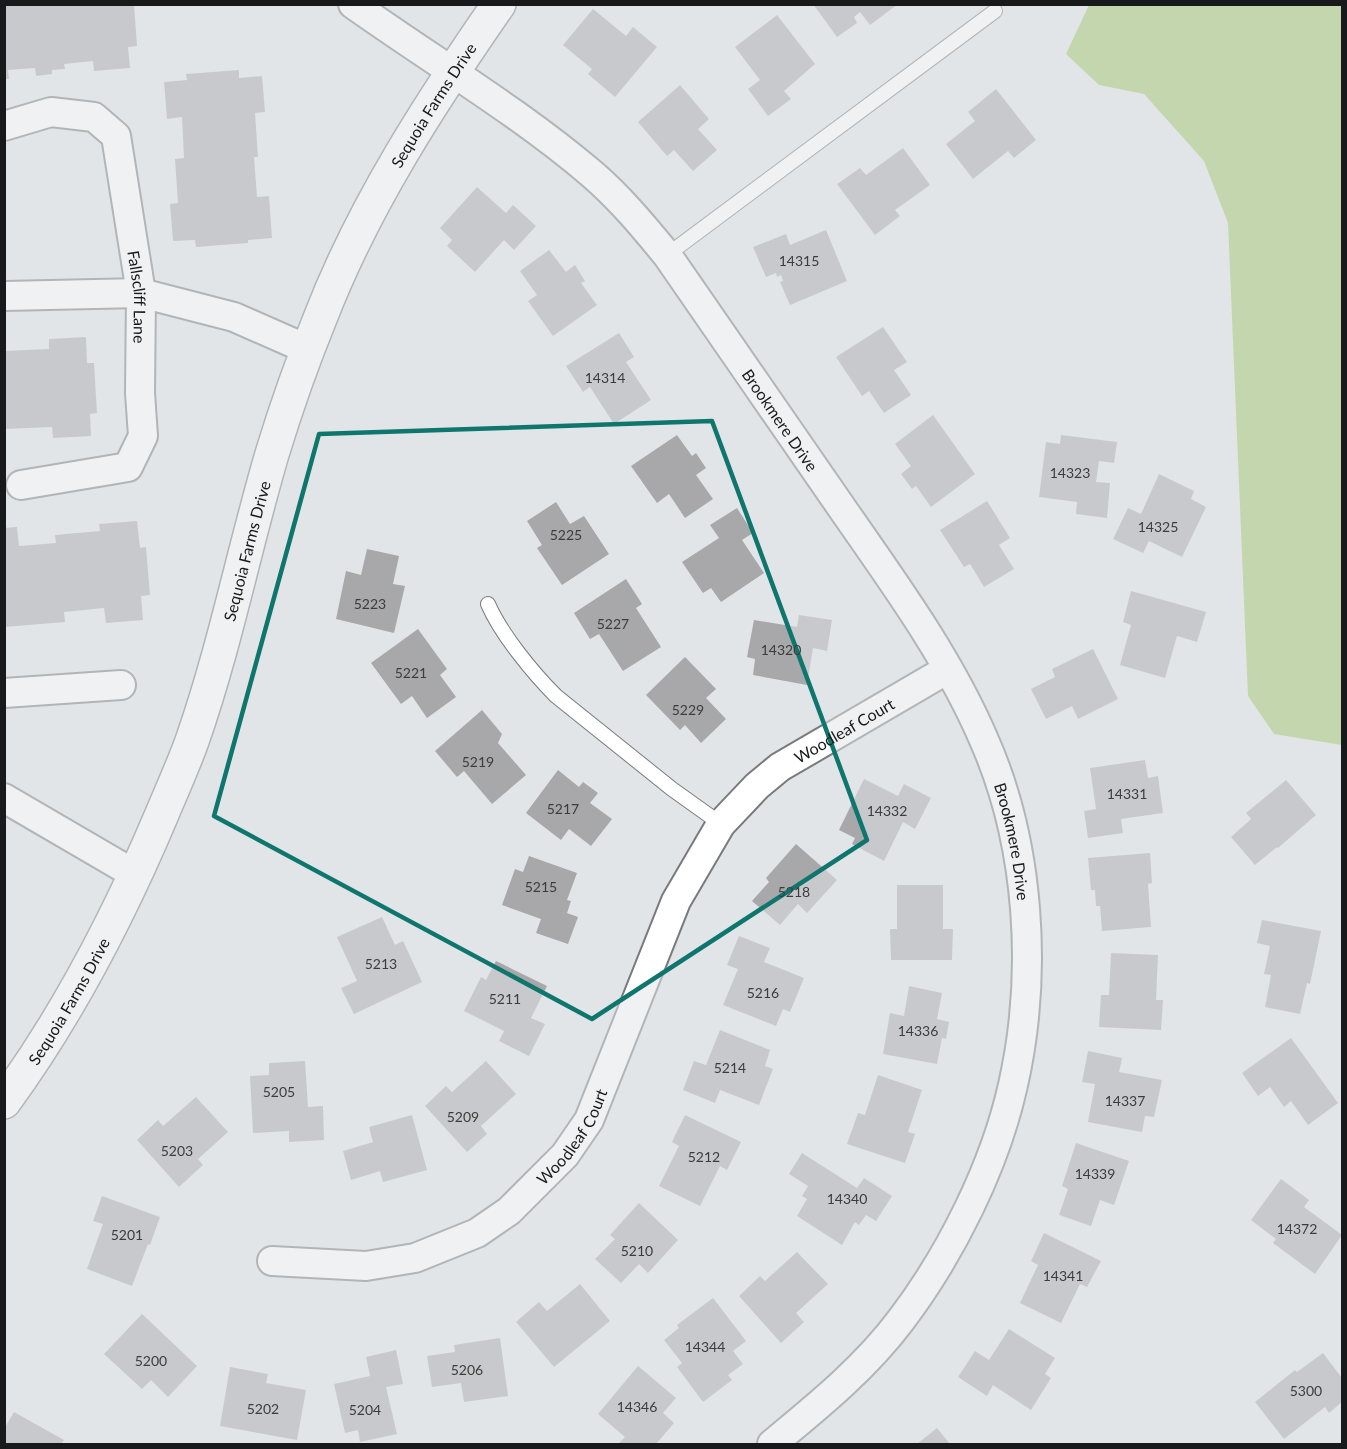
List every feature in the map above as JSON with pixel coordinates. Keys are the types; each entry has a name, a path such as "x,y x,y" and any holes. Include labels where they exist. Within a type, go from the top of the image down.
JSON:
{"street":[{"name":"Sequoia Farms Drive","path":"4,1102 36,1059 102,946 136,875 191,742 218,657 273,453 320,316 347,254 383,187 453,71 499,4"},
{"name":"Brookmere Drive","path":"358,6 403,40 512,111 594,175 637,219 667,255 888,574 948,669 984,738 996,769 1013,832 1024,893 1027,963 1023,1024 1013,1086 996,1144 956,1238 901,1321 845,1383 772,1444"},
{"name":"Fallscliff Lane","path":"4,126 51,112 94,117 116,136 141,293 140,393 143,436 128,467 21,485"},
{"path":"4,296 141,293 234,317 309,350"},
{"name":"Woodleaf Court","path":"272,1261 366,1266 415,1258 477,1233 509,1211 565,1155 589,1120 676,900 721,824 757,786 780,767 948,669"},
{"path":"4,693 121,685"},
{"path":"4,798 136,875"}],"lane":[{"path":"667,255 994,11"},
{"path":"488,604 494,616 541,681 556,696 672,789 721,824"}],"highlighted area":[{"path":"712,421 867,840 592,1019 214,816 319,434"}],"green space":[{"path":"1089,5 1342,5 1342,745 1274,734 1248,696 1228,223 1204,161 1144,94 1099,85 1066,54"}],"building":[{"path":"5,4 134,4 137,46 128,47 130,68 94,71 93,61 64,64 65,69 52,70 52,74 36,76 35,68 8,70 9,79 5,79"},
{"path":"813,4 898,4 870,25 860,12 854,17 857,23 837,37"},
{"path":"593,9 626,36 633,27 657,47 615,97 588,74 592,69 563,45"},
{"path":"777,15 815,64 784,91 791,99 768,116 748,89 760,80 735,47"},
{"path":"239,70 239,78 262,76 265,112 255,113 258,157 254,157 257,197 269,196 272,238 248,240 248,243 196,247 195,240 173,241 170,204 178,203 175,159 184,158 182,117 167,119 164,82 187,80 186,74"},
{"path":"680,85 709,119 698,129 717,150 693,171 674,150 667,156 638,122"},
{"path":"996,89 1036,140 1014,158 1008,151 973,179 946,144 975,121 968,112"},
{"path":"903,148 930,185 895,210 900,216 875,235 837,184 860,168 866,175"},
{"path":"477,187 506,213 513,205 536,226 514,250 504,240 475,272 447,246 452,240 440,228"},
{"path":"826,230 847,281 790,305 780,282 783,281 781,275 777,277 776,273 766,277 753,247 786,234 790,245"},
{"path":"549,250 566,272 575,265 585,281 581,283 597,305 553,336 528,301 537,295 520,271"},
{"path":"883,327 907,362 894,370 911,395 884,413 869,391 862,396 836,357"},
{"path":"619,333 634,357 626,362 651,400 614,424 590,387 583,392 566,366"},
{"path":"86,337 87,363 94,363 97,413 90,414 91,436 53,438 52,427 4,429 4,351 49,349 49,339"},
{"path":"933,415 975,474 931,507 916,486 912,489 901,474 911,466 895,444"},
{"path":"677,435 692,456 696,453 706,468 696,475 713,499 685,518 669,494 657,503 631,466"},
{"path":"1061,435 1117,442 1114,463 1099,461 1096,482 1110,483 1107,518 1076,514 1077,502 1039,497 1046,442 1060,444"},
{"path":"1159,474 1194,491 1191,499 1206,507 1182,557 1149,541 1143,553 1113,539 1128,508 1141,514"},
{"path":"987,501 1010,538 999,545 1014,569 984,587 970,564 964,567 940,530"},
{"path":"556,502 570,524 584,516 609,554 562,585 537,548 542,545 527,521"},
{"path":"737,508 753,533 742,540 764,573 721,602 711,588 703,593 682,562 719,538 710,525"},
{"path":"137,521 140,548 146,547 150,595 141,596 143,620 106,623 104,608 64,612 65,622 4,627 4,528 17,527 19,546 56,543 55,535 100,531 99,524"},
{"path":"367,549 399,556 393,584 405,586 394,633 336,619 346,571 361,575"},
{"path":"626,579 642,604 636,608 661,647 623,671 599,634 590,639 574,613"},
{"path":"1131,591 1206,612 1197,642 1177,636 1165,678 1120,665 1131,625 1123,622"},
{"path":"799,615 832,620 827,651 813,648 807,685 753,675 755,659 747,657 754,620 797,627"},
{"path":"418,629 447,669 440,675 456,697 427,718 412,696 401,704 371,663"},
{"path":"1093,649 1118,699 1078,719 1072,706 1046,719 1031,689 1055,677 1052,669"},
{"path":"685,657 716,689 706,698 726,719 701,743 685,725 680,730 646,695"},
{"path":"482,710 502,734 498,743 526,775 492,804 464,771 457,777 435,751"},
{"path":"1145,760 1148,778 1158,776 1163,813 1121,819 1123,833 1088,838 1084,811 1096,809 1090,768"},
{"path":"558,770 579,787 583,782 598,793 590,803 612,819 591,846 569,829 561,840 526,813"},
{"path":"864,779 898,796 904,784 931,798 915,829 903,822 884,861 852,844 855,838 839,830"},
{"path":"1286,780 1316,815 1255,865 1231,837 1251,819 1246,813"},
{"path":"796,844 837,880 807,913 798,904 780,925 752,901 769,882 766,878"},
{"path":"1150,853 1152,883 1148,884 1151,927 1102,931 1100,906 1096,906 1095,890 1091,890 1088,858"},
{"path":"529,856 577,873 567,900 571,901 567,913 578,917 568,944 536,933 541,919 502,905 515,869 523,872"},
{"path":"897,885 943,885 943,929 953,929 952,960 891,960 890,929 897,929"},
{"path":"382,917 395,945 403,941 422,982 354,1014 341,988 357,981 337,937"},
{"path":"1262,920 1321,931 1310,984 1307,983 1300,1014 1265,1007 1271,975 1264,974 1270,946 1257,943"},
{"path":"739,936 770,948 764,962 804,978 790,1012 783,1009 776,1026 723,1005 738,969 727,965"},
{"path":"1111,953 1158,955 1156,1000 1163,1000 1161,1030 1099,1027 1101,995 1109,995"},
{"path":"496,961 547,986 531,1018 545,1024 529,1056 499,1041 504,1031 464,1011 481,977 486,980"},
{"path":"909,986 942,993 937,1019 949,1022 946,1039 942,1038 937,1064 883,1054 890,1013 904,1016"},
{"path":"720,1030 770,1050 765,1066 773,1069 759,1105 720,1090 715,1103 683,1090 694,1061 706,1065"},
{"path":"1291,1038 1338,1103 1308,1125 1291,1101 1284,1107 1270,1087 1258,1096 1242,1073"},
{"path":"1088,1051 1122,1058 1119,1072 1162,1080 1154,1117 1145,1116 1142,1132 1088,1122 1095,1084 1082,1082"},
{"path":"305,1061 308,1107 323,1106 324,1140 289,1142 289,1131 253,1133 250,1076 269,1075 269,1063"},
{"path":"486,1061 516,1094 481,1126 487,1134 467,1152 425,1106 446,1086 452,1092"},
{"path":"878,1075 922,1090 908,1132 915,1134 905,1163 847,1144 858,1113 865,1115"},
{"path":"196,1097 228,1132 198,1159 203,1165 179,1187 137,1140 158,1120 163,1126"},
{"path":"412,1115 427,1170 383,1182 380,1171 351,1180 343,1151 373,1142 369,1127"},
{"path":"685,1115 741,1142 727,1170 720,1166 700,1206 659,1186 679,1146 672,1142"},
{"path":"1076,1143 1129,1161 1114,1205 1100,1200 1091,1226 1059,1215 1068,1189 1062,1186"},
{"path":"802,1153 857,1188 864,1178 892,1196 876,1221 866,1215 859,1225 855,1222 842,1245 797,1216 807,1199 802,1196 808,1186 789,1174"},
{"path":"1281,1179 1309,1200 1304,1207 1342,1235 1315,1274 1273,1243 1276,1239 1251,1220"},
{"path":"102,1196 160,1217 132,1286 87,1269 103,1224 93,1221"},
{"path":"639,1203 678,1240 648,1273 639,1264 621,1283 595,1259 615,1239 610,1235"},
{"path":"1044,1233 1101,1261 1087,1287 1080,1284 1061,1323 1020,1303 1038,1265 1031,1261"},
{"path":"797,1252 828,1284 796,1313 804,1322 781,1343 739,1296 760,1276 765,1281"},
{"path":"580,1284 610,1321 554,1367 516,1322 539,1302 547,1311"},
{"path":"713,1298 746,1341 733,1351 743,1364 728,1375 732,1380 703,1402 677,1367 682,1363 664,1340 679,1328 677,1325"},
{"path":"142,1314 197,1366 168,1397 151,1380 142,1389 104,1354"},
{"path":"1009,1329 1055,1358 1045,1374 1051,1378 1031,1410 993,1385 987,1396 958,1377 975,1351 989,1360"},
{"path":"500,1338 508,1396 464,1402 461,1383 432,1387 427,1356 455,1352 454,1345"},
{"path":"396,1350 403,1384 386,1387 397,1434 360,1442 358,1430 345,1433 334,1384 370,1376 366,1357"},
{"path":"1323,1353 1342,1378 1342,1402 1329,1413 1325,1407 1284,1439 1255,1402 1295,1370 1297,1372"},
{"path":"638,1366 676,1398 663,1413 674,1423 656,1444 618,1444 625,1437 598,1414"},
{"path":"230,1367 268,1374 266,1383 306,1390 297,1440 220,1426"},
{"path":"14,1412 64,1440 61,1444 4,1444 4,1429"},
{"path":"937,1428 950,1444 917,1444"}]}
